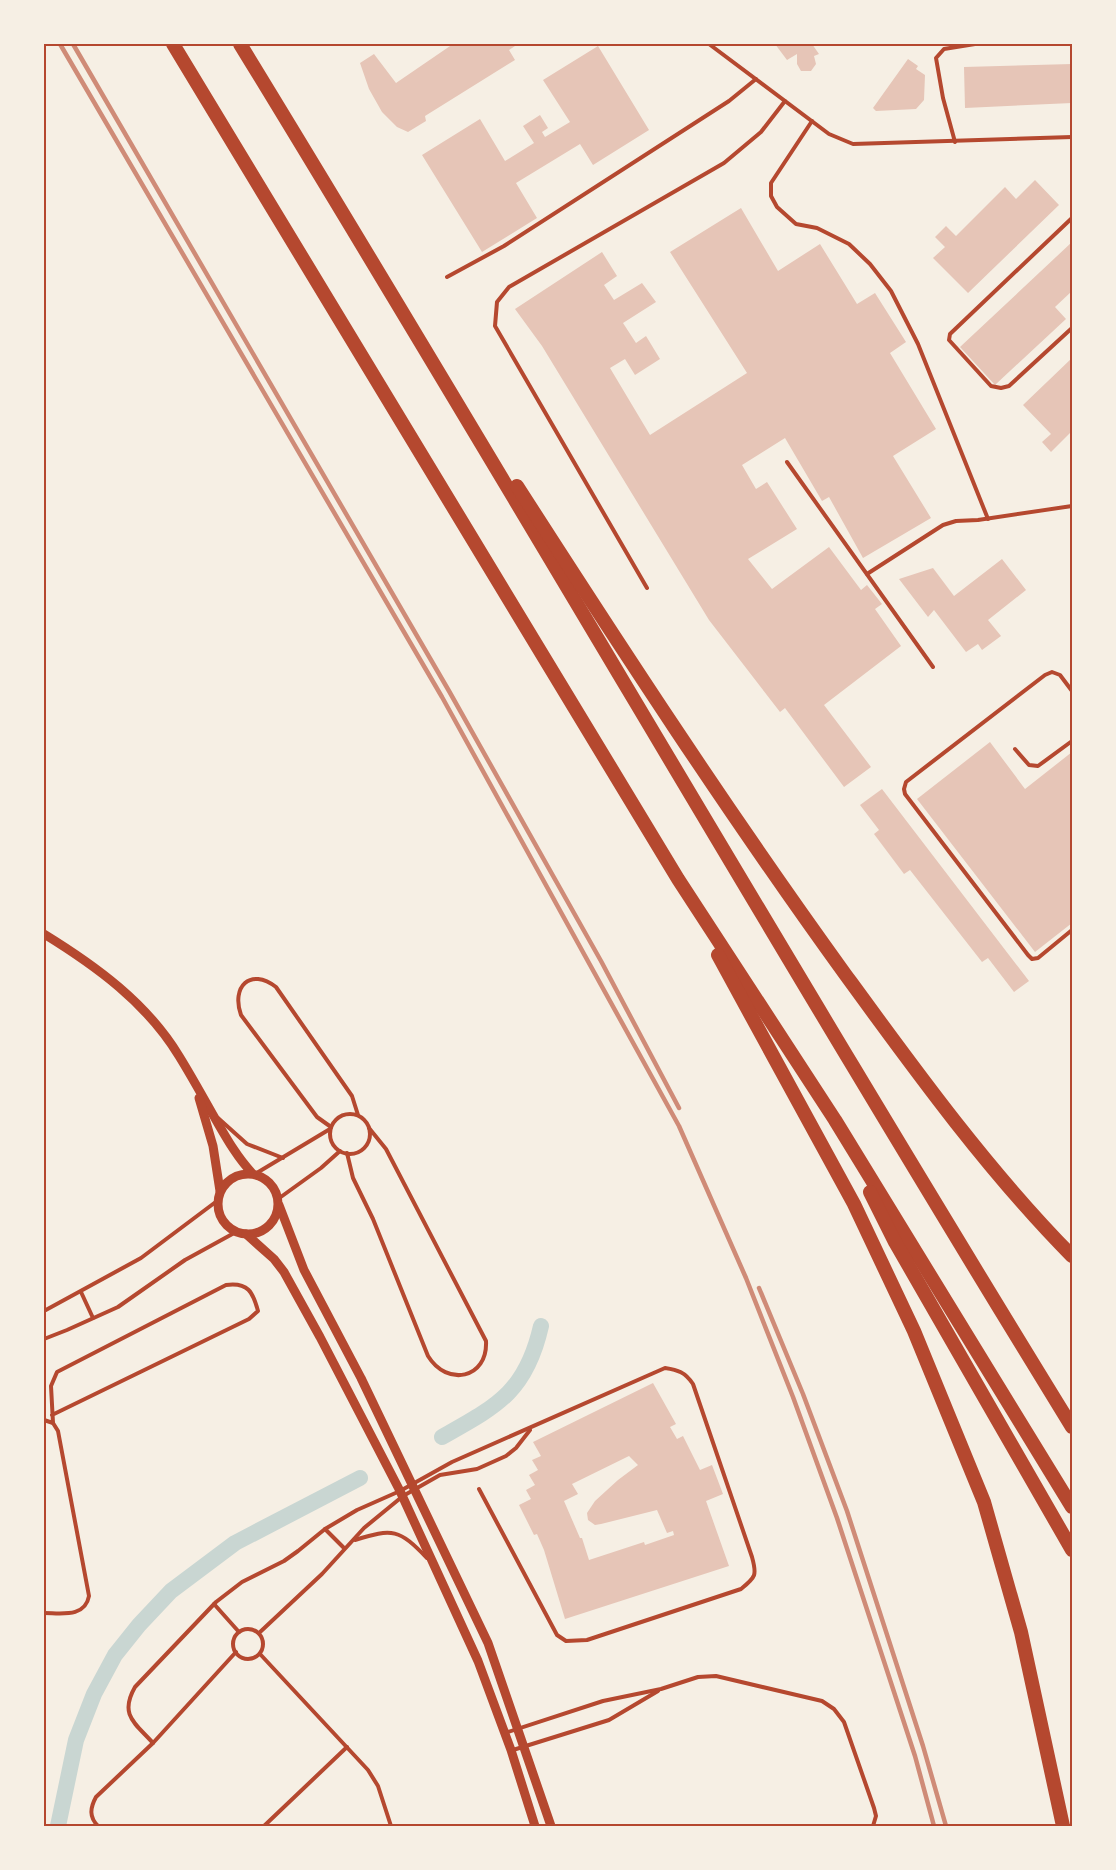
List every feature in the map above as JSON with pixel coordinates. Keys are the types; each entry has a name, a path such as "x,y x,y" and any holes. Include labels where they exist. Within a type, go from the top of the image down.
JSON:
{"highway":[{"path":"173,44 678,879 835,1120 1072,1507"},
{"path":"240,44 375,264 916,1173 1072,1427"},
{"path":"375,264 604,621 788,896 899,1048 1014,1194 1072,1256"},
{"path":"678,879 854,1204 923,1352 984,1502 1021,1632 1063,1827"},
{"path":"835,1120 895,1242 1072,1550"}],"street":[{"path":"44,934 92,965 138,1004 178,1054 231,1146 242,1163 254,1174"},
{"path":"195,1087 213,1146 220,1191 218,1210 222,1220 228,1227 241,1233 274,1259 284,1272 325,1346 401,1494 478,1661 511,1750 535,1827"},
{"path":"220,1191 234,1177 254,1174 264,1177 276,1190 278,1202 304,1270 350,1357 488,1643 551,1827"},
{"path":"241,1233 256,1233 264,1229 277,1214 278,1202"}],"lane":[{"path":"709,44 829,134 853,144 1072,137"},
{"path":"955,142 943,98 936,58 945,49 975,44"},
{"path":"1000,44 1036,44"},
{"path":"447,278 504,246 729,101 756,80"},
{"path":"648,588 495,326 497,302 509,287 724,163 761,132 785,101"},
{"path":"812,121 771,183 771,196 777,207 796,224 817,228 849,244 870,264 891,291 918,344 988,519"},
{"path":"1072,218 950,334 949,340 991,386 1001,388 1009,386 1072,328"},
{"path":"787,462 933,667"},
{"path":"867,574 943,525 956,521 988,519 1072,506"},
{"path":"1072,691 1060,675 1052,672 1045,675 906,782 904,789 905,794 1032,959 1038,958 1072,930"},
{"path":"1015,749 1029,765 1038,766 1072,741"},
{"path":"331,1128 317,1117 241,1016 237,1004 237,993 243,984 254,978 266,980 276,987 352,1096 358,1115"},
{"path":"210,1108 240,1140 254,1149 283,1158"},
{"path":"347,1153 353,1178 373,1219 428,1356 441,1371 452,1375 462,1375 474,1370 482,1363 487,1353 486,1341 386,1149 365,1120 358,1115 345,1114 334,1121 331,1128 331,1142 340,1151 347,1153 360,1151 368,1141 369,1128"},
{"path":"254,1174 331,1128"},
{"path":"278,1202 340,1151"},
{"path":"44,1311 141,1258 218,1201"},
{"path":"44,1339 118,1306 185,1260 241,1233"},
{"path":"44,1613 79,1611 86,1605 90,1596 58,1431 53,1424 52,1415 51,1386 57,1372 226,1285 238,1284 254,1297 258,1311 249,1320 52,1415"},
{"path":"81,1292 93,1318"},
{"path":"259,1633 322,1574 364,1528 413,1486 452,1462 665,1368 678,1370 687,1375 693,1384 756,1570 753,1579 741,1589 598,1637 574,1642 566,1641 557,1635 479,1489"},
{"path":"44,1420 53,1424"},
{"path":"413,1486 440,1475 477,1469 506,1456 516,1448 530,1429"},
{"path":"153,1743 130,1717 127,1709 128,1698 135,1687 214,1604 242,1582 284,1561 325,1529 357,1510 401,1494"},
{"path":"325,1529 344,1548"},
{"path":"353,1540 380,1532 404,1536 436,1567"},
{"path":"214,1604 239,1632"},
{"path":"250,1629 259,1633 264,1644 260,1654 245,1659 236,1652 233,1641 239,1632 250,1629"},
{"path":"98,1827 91,1816 91,1805 96,1797 153,1743 236,1652"},
{"path":"260,1654 368,1770 378,1786 390,1827"},
{"path":"505,1733 603,1701 661,1689 698,1677 716,1676 822,1701 834,1709 844,1722 874,1808 876,1816 873,1827"},
{"path":"511,1750 609,1720 661,1689"},
{"path":"264,1827 347,1747"}],"building":[{"path":"453,44 518,44 509,50 515,60 425,116 426,121 408,132 397,127 382,112 369,89 360,63 374,54 396,83"},
{"path":"775,44 812,44 819,54 814,56 816,64 811,71 801,71 797,64 797,54 787,60"},
{"path":"598,46 649,130 593,165 580,144 516,183 537,218 482,252 422,155 480,119 505,161 534,143 523,126 540,115 548,128 542,132 545,137 570,122 543,80"},
{"path":"908,59 925,75 924,100 916,109 876,111 873,108"},
{"path":"1072,64 1072,103 965,108 964,67"},
{"path":"1035,180 1059,205 968,293 933,258 945,247 935,237 946,226 956,236 1005,187 1016,199"},
{"path":"741,208 778,271 820,244 857,304 875,293 906,342 890,353 936,429 893,456 931,518 863,558 829,497 822,501 785,438 742,465 756,489 767,482 797,529 748,559 772,589 829,547 861,590 867,585 882,604 875,609 901,646 824,705 871,767 844,787 785,708 780,712 709,620 542,346 515,309 602,252 617,276 604,285 614,300 642,283 656,302 623,323 636,343 646,336 660,359 635,375 625,359 610,368 650,435 747,373 670,252"},
{"path":"1072,242 1072,291 1055,307 1066,319 995,385 960,347"},
{"path":"1072,358 1072,418 1070,420 1072,431 1051,452 1042,442 1051,434 1023,405"},
{"path":"1002,559 1026,590 988,620 1001,636 982,650 978,644 966,652 934,610 928,617 899,579 933,568 954,596"},
{"path":"990,742 1025,789 1072,752 1072,923 1035,952 917,799"},
{"path":"882,789 1029,981 1014,992 988,958 982,962 910,870 904,874 874,834 879,830 860,805"},
{"path":"653,1383 676,1424 670,1427 677,1439 683,1436 700,1470 712,1465 723,1494 706,1501 729,1566 565,1619 544,1550 519,1505 531,1499 526,1490 535,1485 529,1475 538,1470 532,1460 541,1456 533,1442","holes":["629,1456 638,1465 595,1501 587,1513 588,1520 595,1525 657,1510 667,1533 673,1531 674,1535 589,1560 582,1538 564,1501 578,1494 572,1484"]}],"waterway":[{"path":"442,1437 494,1406 518,1382 535,1348 541,1326"},
{"path":"58,1826 76,1740 94,1694 115,1655 139,1625 171,1591 235,1543 360,1478"}],"railway":[{"path":"60,44 442,697 679,1126 746,1278 793,1397 837,1518 915,1756 934,1826"},
{"path":"73,44 449,691 601,961 679,1108"},
{"path":"759,1288 803,1394 847,1511 923,1746 946,1826"}]}
